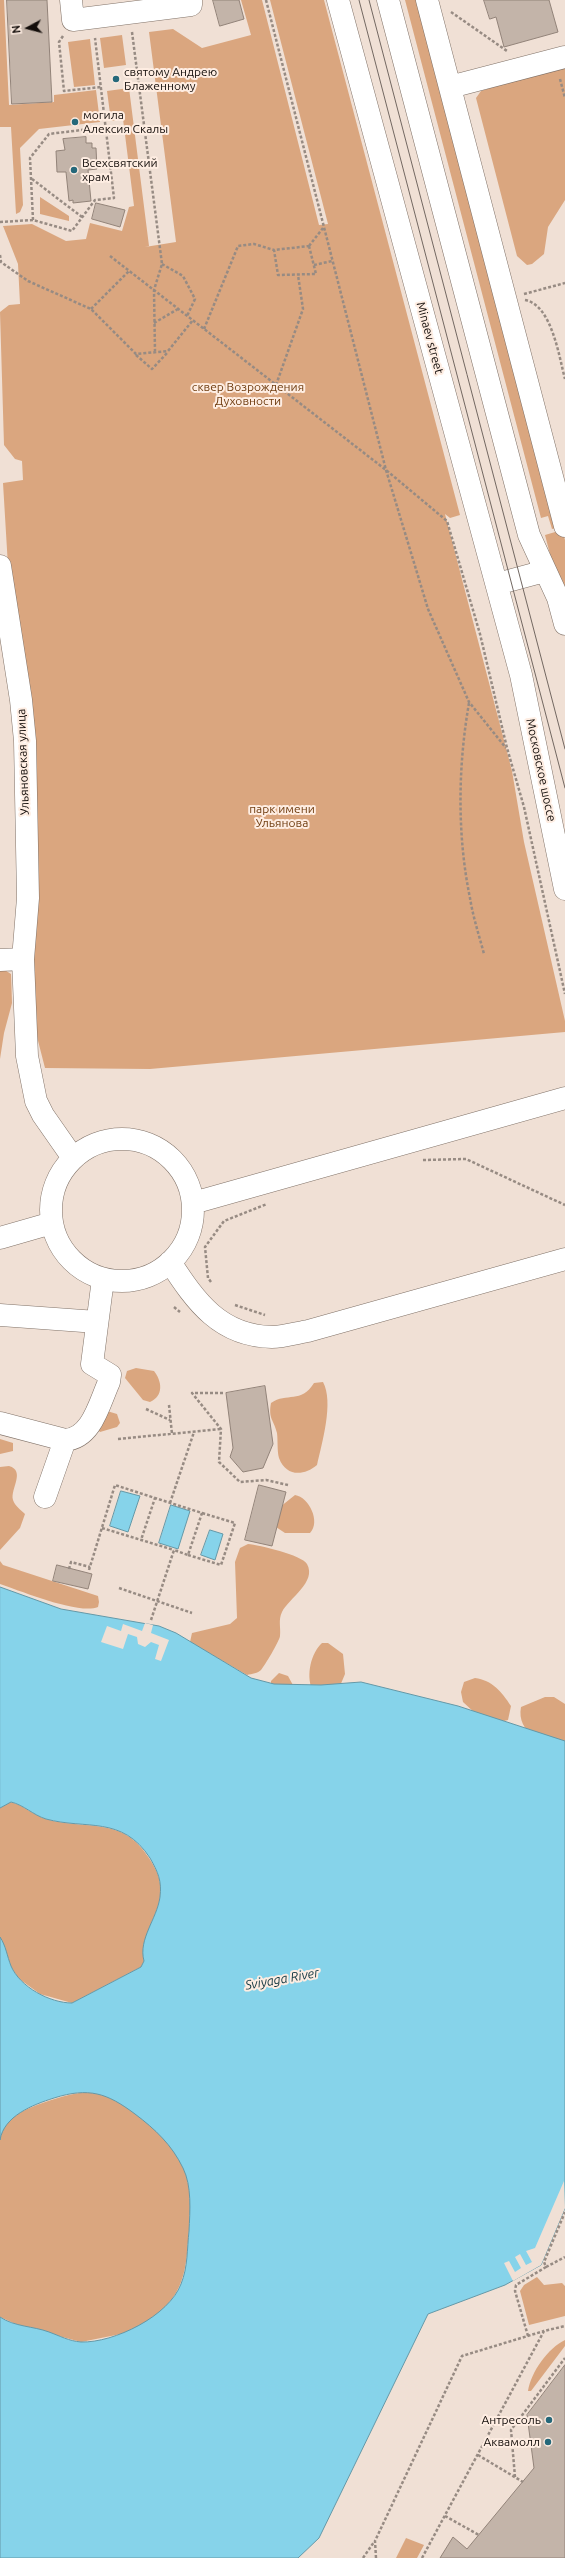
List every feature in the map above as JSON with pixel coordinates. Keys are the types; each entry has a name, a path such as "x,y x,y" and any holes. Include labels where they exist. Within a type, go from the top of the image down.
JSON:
{"street":[{"path":"79,12 129,13 191,5 191,0"},
{"name":"Minaev street","path":"338,0 521,675"},
{"path":"388,0 529,535 558,598 565,624"},
{"path":"427,0 560,485 565,526"},
{"path":"450,87 562,65"},
{"name":"Ульяновская улица","path":"0,566 21,700 25,741 28,898 23,959 27,1056 36,1101 43,1115 73,1158"},
{"path":"497,584 545,571"},
{"name":"Московское шоссе","path":"521,675 565,889"},
{"path":"0,960 23,959"},
{"path":"193,1203 565,1098"},
{"path":"127,1139 147,1143 164,1153 178,1166 188,1184 193,1203 192,1223 186,1242 170,1262 160,1271 142,1279 122,1282 103,1279 85,1271 70,1258 58,1242 52,1223 51,1206 54,1188 62,1172 73,1158 89,1147 108,1140 127,1139"},
{"path":"0,1238 52,1223"},
{"path":"170,1262 193,1297 220,1322 249,1335 274,1337 308,1330 565,1259"},
{"path":"0,1423 66,1440 77,1438 86,1432 109,1382 110,1375 92,1364 103,1279"},
{"path":"0,1315 97,1322"},
{"path":"45,1497 66,1440"}],"path":[{"path":"266,0 386,470 428,609 469,702 507,748"},
{"path":"447,9 507,51"},
{"path":"79,12 59,42 64,92 101,87"},
{"path":"0,222 33,220 72,231 95,200 114,198 101,87 79,12"},
{"path":"129,13 162,264 154,290 155,352"},
{"path":"562,65 565,98"},
{"path":"33,220 30,158 49,134 106,127"},
{"path":"31,178 82,217"},
{"path":"204,329 238,246 254,244 274,250 309,246 323,228"},
{"path":"274,250 278,275 316,274 309,246"},
{"path":"0,255 0,262 28,281 91,309 152,369 193,320"},
{"path":"110,256 386,470 447,522 480,634 507,748 524,807 565,994"},
{"path":"314,265 332,261"},
{"path":"162,264 183,276 194,299 187,316"},
{"path":"91,309 129,271"},
{"path":"276,385 302,309 298,275"},
{"path":"523,294 565,283"},
{"path":"525,300 531,301 546,315 565,379"},
{"path":"154,323 178,309"},
{"path":"136,354 168,351"},
{"path":"469,702 464,732 462,846 470,898 484,954"},
{"path":"416,1160 466,1159 565,1205"},
{"path":"212,1284 208,1278 205,1247 224,1221 269,1204"},
{"path":"231,1304 266,1316"},
{"path":"223,1393 192,1393 222,1429 219,1462 240,1482 266,1480 288,1485"},
{"path":"169,1405 172,1434"},
{"path":"146,1409 171,1420"},
{"path":"118,1438 222,1429"},
{"path":"170,1503 194,1432"},
{"path":"69,1569 71,1562 89,1568 115,1485 235,1523 221,1565 102,1528"},
{"path":"141,1540 155,1498"},
{"path":"188,1555 202,1513"},
{"path":"151,1620 174,1550"},
{"path":"119,1588 192,1612"},
{"path":"546,2267 544,2262 565,2212"},
{"path":"528,2336 515,2291 516,2285 519,2279 565,2257"},
{"path":"364,2558 374,2541 462,2356 565,2326"},
{"path":"422,2558 544,2331"},
{"path":"515,2477 510,2430 565,2358"},
{"path":"478,2454 523,2482"},
{"path":"445,2516 479,2535"},
{"path":"374,2541 376,2558"}],"green space":[{"path":"0,0 4,0 9,105 54,102 54,95 96,90 100,122 39,129 20,148 23,205 20,212 16,214 11,127 0,127"},
{"name":"парк имени Ульянова","path":"241,0 262,0 319,225 328,224 270,0 324,0 460,515 450,518 445,514 512,771 524,842 565,1021 565,1032 150,1069 45,1068 36,1033 3,483 23,480 22,461 15,459 4,445 0,312 9,305 20,304 18,264 3,226 32,224 66,241 86,239 90,223 122,231 129,207 134,206 123,119 111,121 107,91 129,88 149,246 145,247 176,242 149,32 173,29 202,48 251,35"},
{"path":"405,0 422,0 561,527 552,529 548,516 541,518"},
{"path":"122,35 126,65 104,68 100,38"},
{"path":"90,39 95,85 74,87 68,42"},
{"path":"565,64 565,200 548,227 544,254 532,264 527,265 517,256 476,98 481,91"},
{"path":"40,197 69,216 69,221 40,214"},
{"path":"562,530 565,540 565,595 559,589 545,535"},
{"path":"0,967 11,974 12,1003 4,1033 0,1059"},
{"path":"136,1368 154,1371 159,1379 160,1392 155,1399 150,1402 143,1400 125,1378 127,1371"},
{"path":"323,1382 326,1390 327,1411 324,1434 317,1465 307,1471 296,1473 286,1469 279,1458 277,1433 270,1413 271,1403 283,1398 299,1396 309,1389 314,1383"},
{"path":"107,1411 117,1414 120,1423 117,1427 100,1432 98,1430"},
{"path":"0,1439 13,1443 13,1451 0,1454"},
{"path":"9,1466 14,1468 17,1476 13,1500 25,1514 20,1528 0,1550 0,1467"},
{"path":"295,1495 305,1500 312,1511 314,1523 310,1533 285,1533 276,1527 280,1507"},
{"path":"248,1544 270,1548 297,1557 307,1564 309,1571 308,1577 301,1590 282,1612 280,1618 280,1633 275,1648 260,1671 247,1675 190,1642 192,1633 230,1624 237,1618 235,1562 240,1548"},
{"path":"0,1561 3,1565 98,1596 98,1607 89,1609 64,1605 0,1584"},
{"path":"322,1643 328,1643 343,1654 345,1674 340,1686 312,1689 309,1677 312,1658"},
{"path":"279,1673 288,1676 294,1687 271,1686 271,1681"},
{"path":"475,1678 487,1681 504,1696 511,1706 508,1720 504,1721 476,1714 463,1702 461,1692 464,1682"},
{"path":"545,1697 554,1697 565,1704 565,1752 534,1736 523,1724 521,1707"},
{"path":"10,1802 20,1805 46,1819 115,1830 127,1835 138,1844 155,1868 159,1877 160,1886 160,1897 156,1913 146,1937 143,1953 144,1961 141,1967 72,2003 40,1994 18,1978 11,1967 0,1937 0,1808"},
{"path":"85,2092 106,2095 117,2100 140,2116 162,2136 179,2158 184,2169 189,2187 190,2214 184,2273 172,2299 157,2314 161,2326 81,2342 18,2325 0,2317 0,2140 4,2125 13,2117 43,2103"},
{"path":"537,2277 544,2285 562,2283 565,2286 565,2316 529,2325 520,2291 524,2285"},
{"path":"565,2340 565,2346 531,2391 528,2391 533,2376 541,2361 552,2349"},
{"path":"406,2538 424,2545 417,2558 396,2558"}],"water":[{"path":"121,1491 140,1496 128,1532 110,1526"},
{"path":"171,1505 190,1511 178,1549 159,1543"},
{"path":"210,1530 223,1534 215,1560 201,1555"},
{"name":"Sviyaga River","path":"0,1587 61,1609 159,1626 176,1633 251,1678 274,1684 321,1685 361,1682 458,1706 565,1741 565,2208 541,2265 505,2285 428,2314 319,2538 298,2558 0,2558 0,2317 18,2325 43,2330 81,2342 109,2338 124,2333 153,2317 175,2296 181,2284 187,2258 190,2207 186,2175 174,2152 156,2132 142,2120 125,2107 106,2097 97,2094 77,2093 54,2098 37,2104 13,2118 7,2124 0,2140 0,1937 11,1966 21,1981 45,1997 72,2003 141,1967 144,1961 143,1953 146,1937 160,1897 160,1886 159,1877 150,1858 139,1844 128,1835 102,1826 46,1819 20,1805 11,1802 0,1808"}],"pier":[{"path":"145,1623 153,1625 151,1633 169,1640 161,1661 155,1659 159,1645 151,1642 145,1647 138,1644 137,1637 128,1634 123,1649 101,1642 107,1626 121,1631 123,1624 142,1631"},
{"path":"564,2181 565,2208 541,2265 513,2281 504,2263 509,2261 515,2272 521,2268 515,2257 520,2254 526,2265 532,2262 526,2251 535,2248"}],"building":[{"path":"7,0 47,0 52,102 12,104"},
{"path":"213,0 239,0 244,19 220,26"},
{"path":"484,0 549,0 558,32 504,47 496,17 490,19"},
{"name":"Всехсвятский храм","path":"86,137 86,143 92,143 92,148 96,148 97,169 88,170 91,201 73,203 73,200 69,201 66,172 57,172 56,151 65,150 63,139"},
{"path":"96,203 125,210 120,227 92,219"},
{"path":"265,1386 273,1444 263,1468 243,1472 230,1457 233,1448 226,1393"},
{"path":"259,1485 286,1492 272,1546 245,1540"},
{"path":"57,1565 92,1574 88,1589 53,1581"},
{"name":"Аквамолл","path":"565,2365 565,2558 440,2558 453,2537 467,2549 534,2468 527,2415"}],"tram line":[{"path":"359,0 565,788"},
{"path":"369,0 565,749"}],"place":[{"name":"святому Андрею Блаженному","path":"116,79"},
{"name":"могила Алексия Скалы","path":"75,122"},
{"name":"Всехсвятский храм","path":"74,170"},
{"name":"Антресоль","path":"549,2420"},
{"name":"Аквамолл","path":"548,2442"}],"park label":[{"name":"сквер Возрождения Духовности","path":"248,394"}]}
